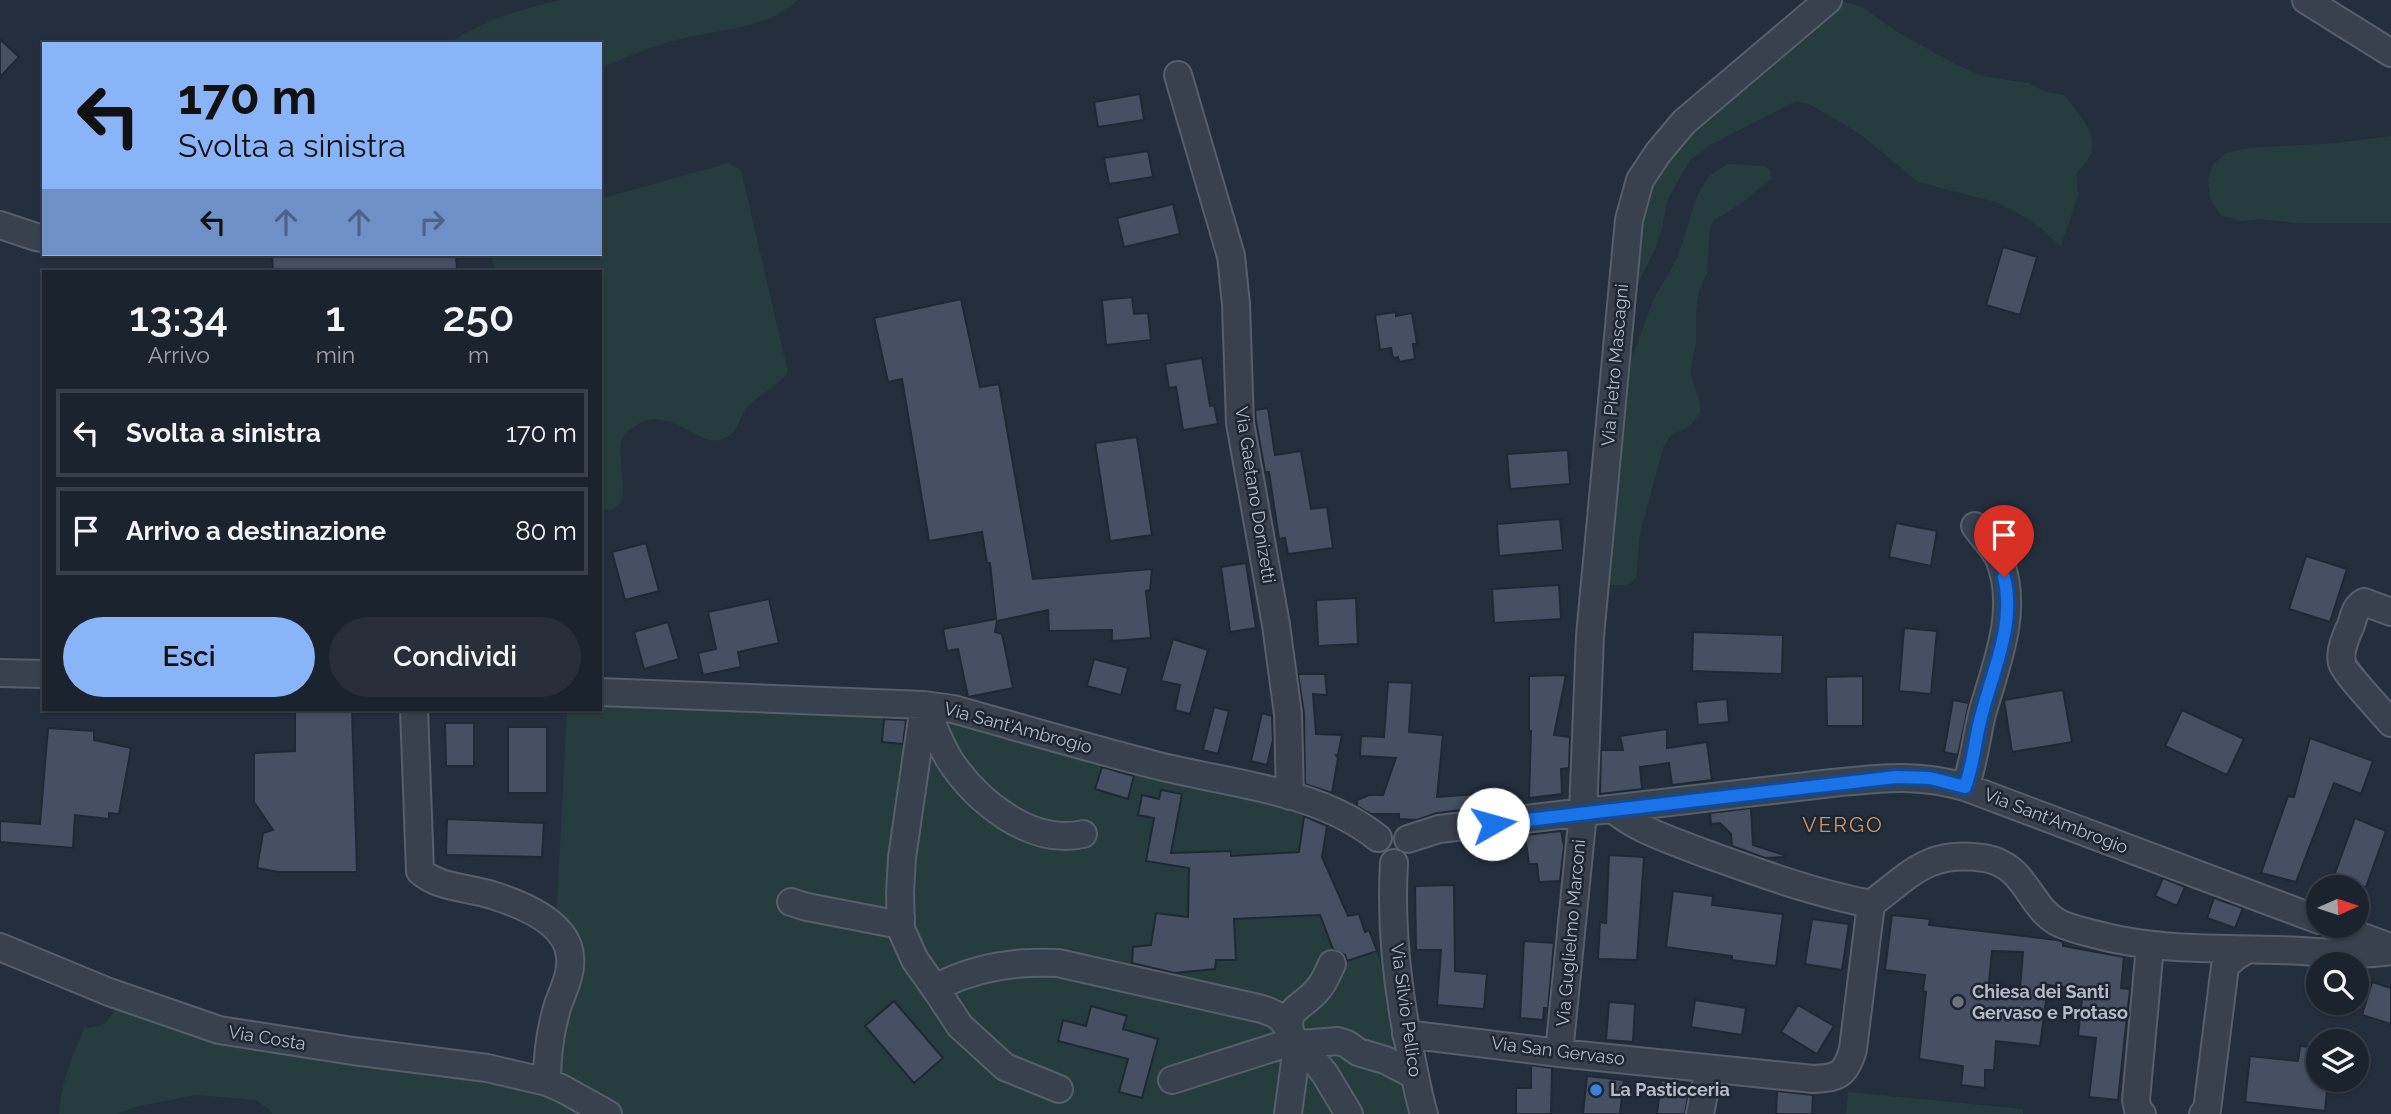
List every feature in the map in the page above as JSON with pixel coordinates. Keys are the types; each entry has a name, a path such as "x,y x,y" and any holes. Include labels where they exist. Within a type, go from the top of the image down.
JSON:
{"street":[{"name":"Via Pietro Mascagni","path":"1583,813 1590,636 1629,220 1640,180 1684,122 1828,0"},
{"path":"2306,0 2391,53"},
{"name":"Via Gaetano Donizetti","path":"1178,75 1231,256 1236,304 1240,423 1285,688 1290,796"},
{"path":"0,225 42,237"},
{"path":"1965,787 1973,766 1978,730 2004,640 2008,595 1999,559 1975,526"},
{"path":"2391,612 2364,602 2358,606 2343,647 2341,662 2347,674 2362,687 2391,723"},
{"path":"0,673 42,674"},
{"name":"Via Sant'Ambrogio","path":"602,692 924,705 953,709 1157,765 1308,801 1339,813 1378,838"},
{"path":"924,705 949,759 963,778 994,807 1028,828 1068,837 1083,834"},
{"path":"924,705 902,858 901,929 915,960 960,1027 1005,1067 1059,1089"},
{"path":"414,711 420,872 431,881 496,896 535,914 563,936 570,957 568,977 551,1031 547,1082"},
{"name":"Via Sant'Ambrogio","path":"1408,838 1439,829 1896,777 1930,778 1965,787 2306,915"},
{"path":"1614,810 1649,832 1742,867 1811,889 1871,904 1920,866 1946,856 1987,859 2017,873 2048,916 2060,923 2108,938 2150,946 2246,950 2355,954 2391,949"},
{"name":"Via Guglielmo Marconi","path":"1559,1053 1583,813"},
{"path":"1391,829 1401,831 1408,838 1410,850 1404,859 1394,863 1387,862 1378,854 1378,838 1391,829"},
{"name":"Via Silvio Pellico","path":"1394,863 1394,931 1398,982 1406,1034 1424,1114"},
{"path":"791,902 890,923 901,917"},
{"name":"Via San Gervaso","path":"1406,1034 1709,1069 1813,1079 1833,1078 1844,1070 1853,1049 1871,904"},
{"path":"2363,938 2391,949"},
{"path":"2142,1114 2138,1110 2136,1100 2150,946"},
{"name":"Via Costa","path":"0,947 109,992 219,1030 487,1068 547,1082 608,1114"},
{"path":"2203,1114 2207,1110 2225,967 2246,950"},
{"path":"939,994 943,984 963,974 1026,961 1058,962 1262,1009 1277,1015 1325,1074 1349,1114"},
{"path":"1288,1114 1296,1055 1289,1018 1318,990 1332,964"},
{"path":"1172,1080 1294,1037 1348,1044 1358,1052 1385,1060 1408,1072"},
{"path":"1700,1114 1709,1069"}],"green space":[{"path":"561,0 798,0 785,10 756,23 667,43 602,67 602,42 452,42 475,28 517,12"},
{"path":"1841,1 1862,7 1896,31 1982,76 2028,83 2046,92 2064,95 2085,123 2092,142 2086,162 2077,172 2078,196 2061,246 2032,221 1996,202 1918,182 1860,134 1813,106 1796,101 1710,145 1690,160 1667,201 1655,249 1636,287 1640,221 1651,185 1699,116"},
{"path":"2391,136 2391,223 2297,223 2260,219 2241,221 2221,215 2210,199 2208,179 2213,164 2226,153 2249,148 2337,143"},
{"path":"729,163 741,170 787,368 787,374 745,409 735,429 726,437 709,440 668,421 657,419 645,421 632,428 621,441 622,500 618,506 607,510 602,509 602,270 496,270 491,256 602,256 602,198"},
{"path":"1727,164 1766,166 1771,179 1739,205 1714,220 1710,230 1707,273 1699,291 1696,310 1696,343 1690,373 1700,403 1700,413 1689,427 1671,435 1663,448 1640,533 1636,578 1627,585 1608,585 1631,354 1654,298 1677,259 1697,196 1709,176"},
{"path":"602,699 940,710 1329,814 1322,857 1348,916 1359,914 1365,931 1369,930 1390,998 1415,1114 272,1114 256,1100 196,1095 139,1106 117,1114 59,1114 71,1059 84,1028 96,1027 106,1022 116,1003 546,1082 568,977 548,922 557,906 567,711 602,711"},
{"path":"1848,1092 2023,1109 2023,1114 1846,1114"}],"building":[{"path":"0,39 19,57 0,77"},
{"path":"1140,94 1144,120 1098,127 1094,102"},
{"path":"1148,151 1153,177 1109,184 1104,158"},
{"path":"1173,204 1180,234 1124,247 1117,218"},
{"path":"2003,247 2037,257 2020,315 1986,305"},
{"path":"272,256 456,256 457,270 273,270"},
{"path":"1132,297 1134,314 1148,313 1151,340 1106,345 1102,300"},
{"path":"961,299 980,387 999,384 1033,579 1152,569 1150,590 1146,591 1151,638 1112,641 1112,630 1049,631 1048,610 997,621 995,632 1002,634 1013,688 968,697 958,649 947,651 943,629 996,619 990,563 987,563 982,532 929,541 902,379 888,382 874,318"},
{"path":"1396,312 1396,316 1412,313 1417,344 1413,344 1415,359 1399,362 1398,357 1393,358 1391,348 1380,350 1375,315"},
{"path":"1202,358 1210,406 1214,405 1218,424 1183,430 1176,387 1169,388 1165,364"},
{"path":"1268,408 1275,455 1301,451 1311,509 1327,507 1333,548 1288,554 1285,538 1279,539 1269,472 1265,472 1255,410"},
{"path":"1137,437 1152,535 1110,541 1095,443"},
{"path":"1568,450 1570,484 1510,489 1507,454"},
{"path":"1560,519 1563,550 1499,556 1497,524"},
{"path":"1896,523 1937,531 1931,566 1889,557"},
{"path":"646,543 659,591 625,600 612,552"},
{"path":"2306,556 2347,569 2330,622 2289,609"},
{"path":"1246,563 1256,628 1230,632 1221,567"},
{"path":"1559,585 1561,619 1494,623 1492,589"},
{"path":"1356,598 1358,644 1318,646 1316,600"},
{"path":"769,599 779,643 738,652 741,667 703,675 698,653 716,649 708,612"},
{"path":"668,622 679,659 644,669 634,632"},
{"path":"1904,628 1937,631 1931,694 1899,691"},
{"path":"1693,632 1783,635 1782,674 1692,671"},
{"path":"1173,639 1208,650 1190,714 1175,710 1180,685 1161,681"},
{"path":"1094,659 1128,668 1121,695 1087,686"},
{"path":"1298,674 1325,674 1327,695 1313,694 1316,734 1342,735 1336,755 1338,758 1332,793 1305,784 1304,714"},
{"path":"1566,675 1554,735 1570,737 1569,768 1561,769 1562,794 1529,798 1529,676"},
{"path":"1863,676 1863,726 1827,726 1826,677"},
{"path":"1388,682 1412,683 1409,732 1443,735 1437,797 1478,794 1480,808 1437,813 1417,820 1399,819 1399,814 1371,814 1357,806 1357,800 1369,795 1383,795 1396,758 1360,756 1361,736 1384,737"},
{"path":"2063,690 2072,742 2012,752 2004,700"},
{"path":"1727,699 1729,722 1698,725 1696,702"},
{"path":"1953,700 1969,703 1958,755 1944,752"},
{"path":"1214,707 1229,711 1218,754 1203,750"},
{"path":"2182,710 2244,739 2227,775 2165,746"},
{"path":"295,711 352,711 357,872 279,872 257,868 263,833 273,830 254,802 254,753 295,751"},
{"path":"1262,713 1272,716 1273,740 1267,765 1251,761"},
{"path":"884,719 906,720 903,744 882,742"},
{"path":"445,723 474,723 474,766 446,766"},
{"path":"508,727 547,727 547,793 508,793"},
{"path":"48,728 94,731 94,740 131,748 119,814 109,813 109,819 75,815 73,848 0,842 0,821 40,824"},
{"path":"1667,729 1667,748 1707,742 1712,780 1672,785 1669,763 1640,767 1642,789 1600,794 1601,750 1623,750 1620,736"},
{"path":"2310,738 2373,761 2361,794 2334,783 2296,882 2261,873 2288,796 2294,797"},
{"path":"1102,767 1134,776 1128,799 1095,789"},
{"path":"1161,790 1182,794 1171,853 1231,851 1231,856 1299,852 1304,816 1327,826 1322,857 1348,916 1359,914 1365,932 1369,930 1377,951 1347,961 1345,955 1333,949 1320,915 1234,919 1236,960 1216,960 1215,969 1174,973 1132,963 1133,947 1151,945 1156,913 1188,917 1189,868 1146,861 1154,818 1138,815 1142,795 1159,799"},
{"path":"1751,808 1753,845 1784,857 1765,858 1732,846 1731,834 1720,823 1711,824 1710,813"},
{"path":"2355,818 2386,831 2370,876 2334,875"},
{"path":"447,819 544,823 542,857 446,855"},
{"path":"1561,831 1564,846 1560,881 1539,882 1537,864 1529,864 1525,835"},
{"path":"1609,855 1644,857 1637,960 1598,959 1600,922 1606,923"},
{"path":"2163,878 2185,887 2177,906 2155,896"},
{"path":"1454,885 1455,971 1487,974 1484,1009 1437,1005 1441,950 1416,950 1415,886"},
{"path":"1673,891 1713,896 1712,905 1783,914 1776,966 1732,960 1732,956 1666,947"},
{"path":"2214,898 2243,908 2235,928 2207,918"},
{"path":"1892,915 1930,919 1929,925 2057,940 2063,942 2063,946 2124,957 2121,988 2130,989 2118,1100 2089,1097 2096,1038 2078,1036 2083,990 2048,985 2040,1046 1996,1041 1994,1070 1985,1070 1985,1088 1961,1085 1963,1066 1919,1059 1926,992 1923,991 1925,975 1885,970","holes":["1992,951 2023,952 2020,988 1989,983"]},
{"path":"1812,919 1849,924 1842,970 1805,964"},
{"path":"1524,941 1554,943 1548,1008 1544,1008 1543,1020 1520,1018"},
{"path":"2372,982 2391,988 2391,1024 2362,1015 2369,1015"},
{"path":"1695,1000 1746,1008 1742,1035 1691,1027"},
{"path":"894,1001 943,1058 914,1083 865,1026"},
{"path":"1609,1002 1635,1004 1633,1042 1606,1040"},
{"path":"1798,1005 1834,1026 1817,1054 1781,1032"},
{"path":"1091,1006 1127,1016 1123,1029 1158,1039 1142,1098 1119,1092 1128,1059 1058,1041 1063,1020 1086,1026"},
{"path":"2300,1046 2306,1047 2306,1092 2327,1092 2325,1111 2245,1102 2250,1056 2298,1061"},
{"path":"1531,1065 1552,1068 1551,1114 1516,1114 1516,1088 1531,1088"},
{"path":"1587,1076 1624,1080 1620,1114 1583,1114"},
{"path":"1661,1080 1690,1084 1685,1114 1657,1114"},
{"path":"1777,1091 1813,1095 1812,1114 1776,1114"}],"place":[{"name":"Chiesa dei Santi Gervaso e Protaso","path":"1958,1002"},
{"name":"La Pasticceria","path":"1596,1090"}],"district":[{"name":"VERGO","path":"1843,825"}],"route":[{"path":"1493,824 1896,777 1930,778 1965,787 1973,766 1978,730 2004,640 2008,595 2004,577"}]}
